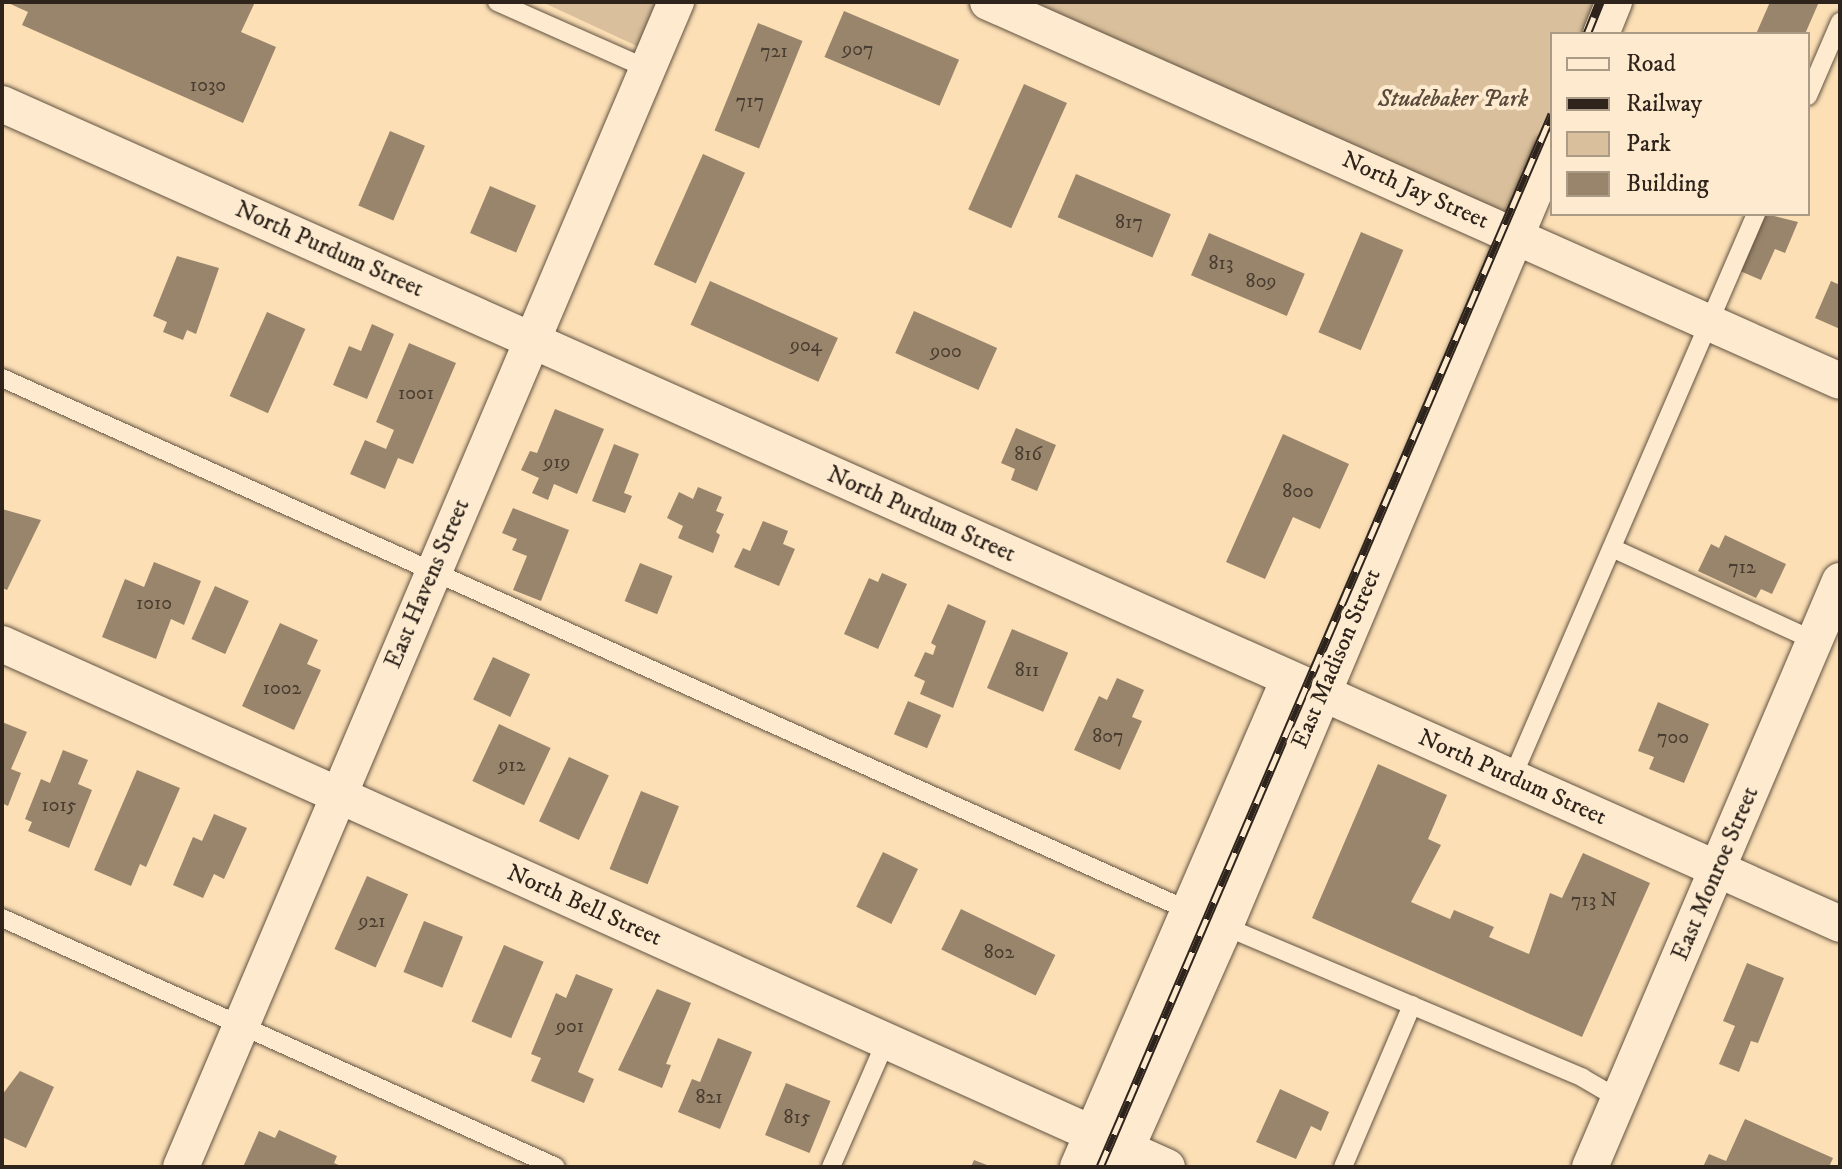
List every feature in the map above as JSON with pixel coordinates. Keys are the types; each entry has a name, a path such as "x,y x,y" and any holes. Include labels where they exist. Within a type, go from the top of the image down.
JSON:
{"street":[{"name":"East Havens Street","path":"181,1167 676,2"},
{"name":"North Jay Street","path":"988,2 1840,381"},
{"path":"1602,32 1614,2"},
{"name":"North Purdum Street","path":"2,104 1840,924"},
{"name":"East Madison Street","path":"1122,1158 1225,926 1550,155"},
{"name":"East Monroe Street","path":"1590,1167 1840,581"},
{"name":"North Bell Street","path":"2,644 1092,1134 1122,1158 1167,1167"},
{"name":"East Madison Street","path":"1078,1167 1289,679"}],"lane":[{"path":"497,2 646,68"},
{"path":"1810,91 1840,22"},
{"path":"1512,778 1755,216"},
{"path":"2,378 435,569 1188,911 1583,1078 1619,1099"},
{"path":"1612,548 1815,641"},
{"path":"2,918 556,1167"},
{"path":"1343,1167 1412,1005"},
{"path":"831,1167 886,1041"}],"green space":[{"path":"542,2 676,2 652,53"},
{"name":"Studebaker Park","path":"988,2 1607,2 1593,32 1550,32 1550,125 1502,229"}],"building":[{"path":"6,2 255,2 241,32 276,47 243,123 22,25 28,12"},
{"path":"1770,2 1819,2 1806,32 1757,32"},
{"path":"844,11 959,60 940,106 824,57"},
{"path":"758,23 803,41 759,149 715,131"},
{"path":"1024,84 1067,103 1011,228 968,209"},
{"path":"390,131 425,146 393,220 358,206"},
{"path":"703,154 745,173 696,283 654,265"},
{"path":"1076,174 1171,214 1152,258 1058,217"},
{"path":"490,186 536,206 516,252 470,233"},
{"path":"1765,216 1798,222 1785,253 1775,249 1761,280 1740,271"},
{"path":"1361,232 1403,250 1361,350 1318,332"},
{"path":"1209,233 1305,274 1287,316 1191,275"},
{"path":"177,256 219,268 196,334 187,330 183,340 163,332 167,322 153,316"},
{"path":"710,281 838,338 818,382 690,325"},
{"path":"1831,281 1840,285 1840,329 1815,318"},
{"path":"914,311 997,348 978,390 895,353"},
{"path":"267,312 305,329 268,413 230,396"},
{"path":"372,324 394,334 367,399 333,385 349,346 361,351"},
{"path":"409,343 456,363 413,464 398,458 385,489 350,474 365,440 386,449 394,430 376,422"},
{"path":"555,409 604,429 577,494 554,484 548,500 532,493 539,478 521,470 530,451 537,453"},
{"path":"1016,428 1056,445 1037,491 1011,480 1015,469 1001,463"},
{"path":"1283,434 1349,464 1320,529 1293,517 1265,579 1226,562"},
{"path":"614,444 639,454 624,493 632,496 625,513 592,501"},
{"path":"698,487 722,497 716,511 724,514 716,532 720,535 713,553 678,538 683,526 667,518 679,492 693,499"},
{"path":"513,508 569,530 541,601 513,590 527,556 512,550 517,539 502,533"},
{"path":"2,509 41,520 7,590 2,588"},
{"path":"763,521 788,531 783,544 795,549 779,586 734,567 743,548 750,551"},
{"path":"1725,535 1786,564 1772,594 1761,589 1756,598 1698,571 1711,544 1719,548"},
{"path":"154,562 201,581 184,625 171,619 156,659 102,637 125,579 144,587"},
{"path":"640,563 672,576 657,614 625,601"},
{"path":"882,573 907,584 878,649 844,634 869,578 878,582"},
{"path":"215,586 249,601 225,654 191,639"},
{"path":"948,604 986,621 953,708 920,694 925,681 914,676 925,652 933,655 936,646 931,643"},
{"path":"280,623 318,640 307,664 321,670 294,730 242,706"},
{"path":"1012,629 1068,653 1043,712 987,688"},
{"path":"493,657 530,674 510,717 473,700"},
{"path":"1117,678 1144,690 1132,717 1142,721 1120,770 1074,750 1099,696 1107,700"},
{"path":"908,701 941,715 927,748 894,734"},
{"path":"1658,702 1709,724 1684,783 1649,769 1654,757 1638,751"},
{"path":"2,722 27,732 11,769 21,773 8,806 2,803"},
{"path":"499,724 551,748 524,805 472,781"},
{"path":"63,750 88,760 78,784 92,790 69,848 28,831 32,822 25,819 41,779 50,783"},
{"path":"569,757 609,776 579,840 539,821"},
{"path":"1378,764 1447,795 1428,839 1441,845 1411,902 1450,919 1454,910 1494,927 1489,937 1529,954 1550,893 1562,898 1583,853 1650,883 1582,1037 1312,918"},
{"path":"137,770 180,788 146,867 140,864 131,886 94,870"},
{"path":"641,791 679,806 648,884 610,869"},
{"path":"214,814 247,828 224,879 214,874 203,898 173,885 193,837 202,841"},
{"path":"883,852 918,869 891,924 856,907"},
{"path":"367,876 408,894 376,967 334,949"},
{"path":"961,909 1055,955 1036,995 941,949"},
{"path":"424,921 463,937 442,988 403,972"},
{"path":"504,945 544,962 511,1038 472,1021"},
{"path":"1747,963 1784,978 1758,1043 1751,1041 1739,1072 1719,1064 1735,1026 1723,1021"},
{"path":"576,974 613,989 578,1072 594,1079 584,1103 531,1081 541,1058 531,1054 556,993 566,998"},
{"path":"657,989 691,1003 666,1064 671,1065 662,1088 618,1070"},
{"path":"718,1038 752,1052 720,1129 678,1112 692,1079 700,1082"},
{"path":"20,1071 54,1087 26,1148 2,1137 2,1095"},
{"path":"786,1083 831,1101 810,1153 765,1135"},
{"path":"1280,1089 1329,1112 1321,1131 1311,1126 1296,1159 1256,1142"},
{"path":"1745,1119 1833,1158 1829,1167 1703,1167 1709,1154 1726,1161"},
{"path":"279,1130 337,1156 334,1163 343,1167 243,1167 259,1131 275,1138"},
{"path":"974,1160 992,1167 971,1167"}],"railway":[{"path":"1588,32 1600,2"},
{"path":"1100,1167 1550,119"}]}
